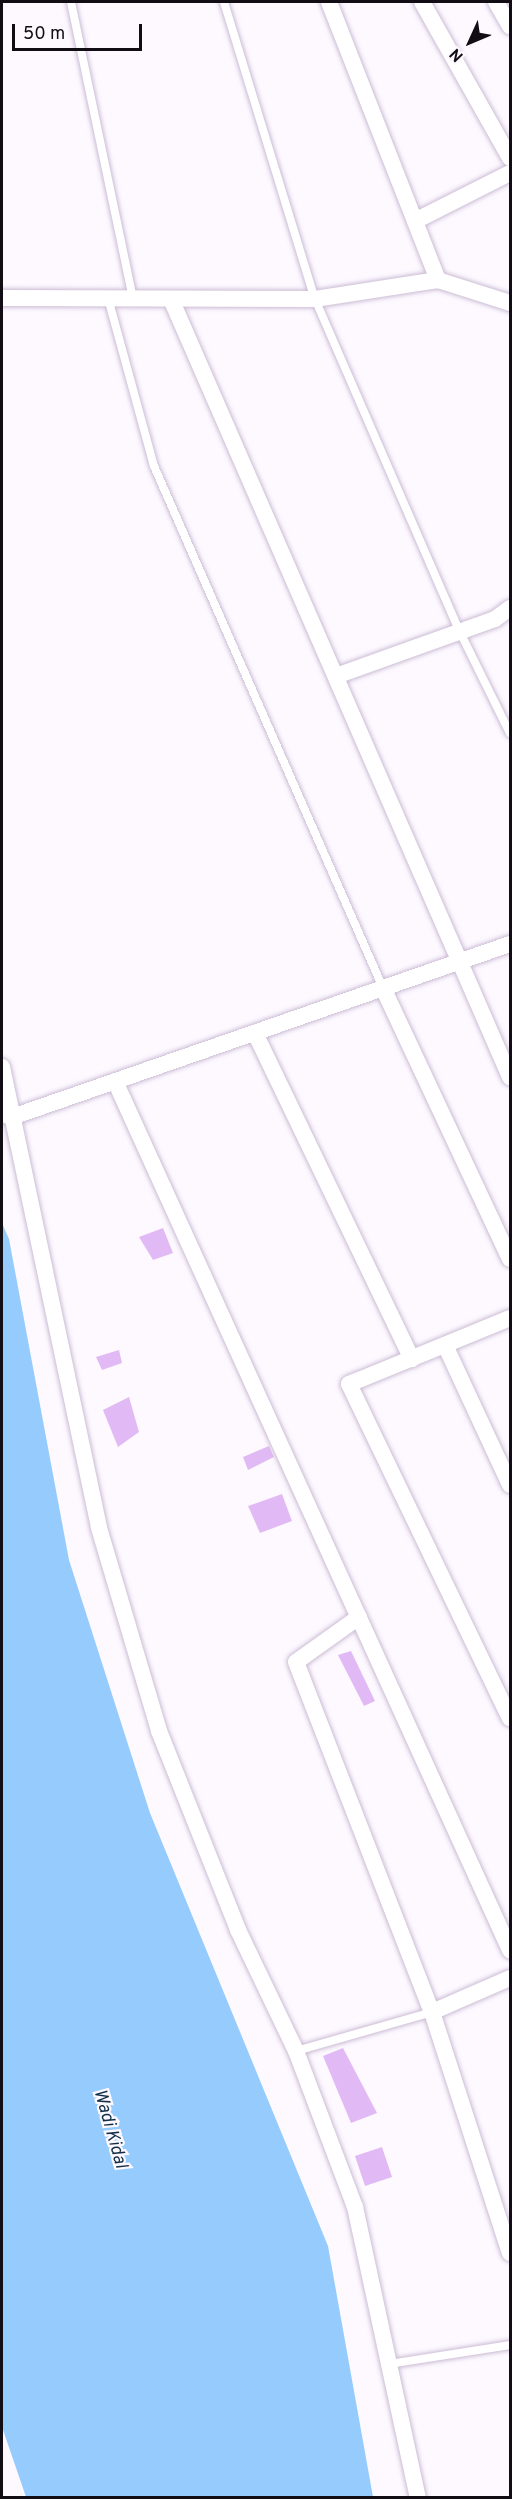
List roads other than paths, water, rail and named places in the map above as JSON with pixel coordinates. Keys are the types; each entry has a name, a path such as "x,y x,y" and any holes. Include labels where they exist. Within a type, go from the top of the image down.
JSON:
{"street":[{"path":"329,2 438,280"},
{"path":"422,2 510,158"},
{"path":"496,2 510,26"},
{"path":"415,221 510,173"},
{"path":"2,298 315,299 438,280 510,303"},
{"path":"171,299 510,1077"},
{"path":"336,676 459,630 510,608"},
{"path":"7,1116 116,1081 510,944"},
{"path":"383,988 510,1259"},
{"path":"255,1033 412,1359"},
{"path":"2,1067 7,1116 99,1528 156,1720 238,1930 296,2051 355,2207 418,2498"},
{"path":"116,1081 510,1950"},
{"path":"510,1318 349,1384 510,1718"},
{"path":"445,1345 510,1485"},
{"path":"359,1617 296,1662 432,2012 510,2253"},
{"path":"432,2012 510,1978"}],"lane":[{"path":"71,2 133,298"},
{"path":"224,2 315,299 459,630 510,733"},
{"path":"108,298 154,466 383,988"},
{"path":"500,712 510,708"},
{"path":"296,2051 432,2012"},
{"path":"389,2364 510,2345"}],"water":[{"name":"Wadi Kidal","path":"2,1223 9,1239 69,1560 150,1813 328,2246 373,2497 26,2497 2,2427"}]}
